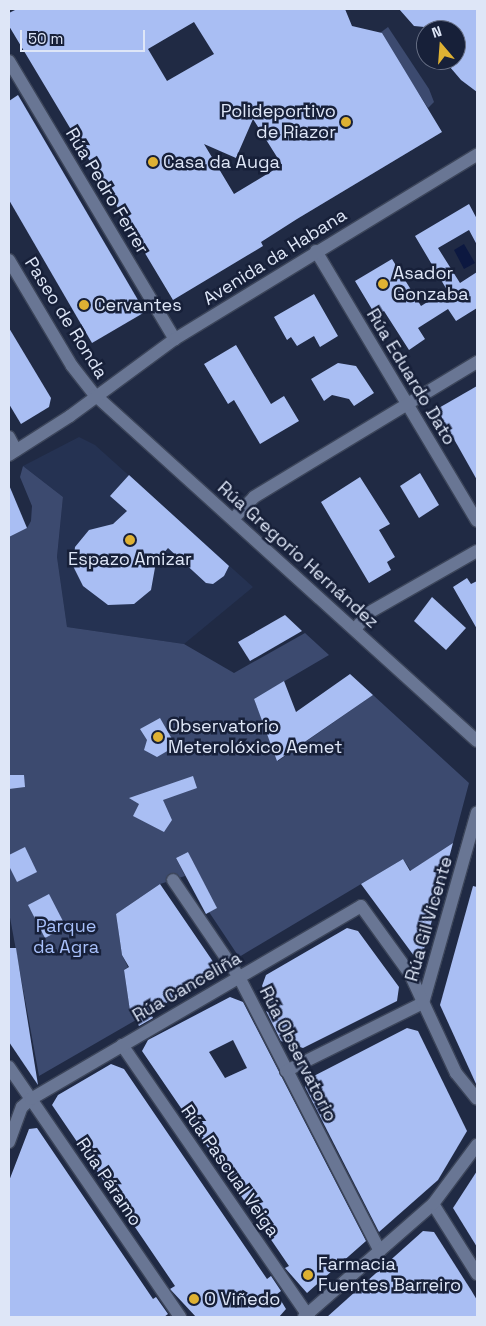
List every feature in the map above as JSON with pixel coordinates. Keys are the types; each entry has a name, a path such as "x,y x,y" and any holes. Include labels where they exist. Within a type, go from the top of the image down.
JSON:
{"street":[{"name":"Rúa Pedro Ferrer","path":"9,61 175,339"},
{"name":"Avenida da Habana","path":"13,453 70,416 175,339 316,251 477,155"},
{"name":"Rúa Eduardo Dato","path":"316,251 477,520"},
{"name":"Paseo de Ronda","path":"9,260 72,366 95,396"},
{"path":"233,519 254,497 477,362"},
{"name":"Rúa Gregorio Hernández","path":"95,396 477,741"},
{"path":"9,438 13,453"},
{"path":"355,629 370,612 477,551"},
{"name":"Rúa Gil Vicente","path":"286,1071 423,1003 477,812"},
{"name":"Rúa Observatorio","path":"173,880 240,977 286,1071 380,1251"},
{"name":"Rúa Canceliña","path":"31,1099 361,906 410,974 423,1003"},
{"path":"423,1003 456,1073 477,1099"},
{"name":"Rúa Pascual Veiga","path":"122,1045 307,1316"},
{"name":"Rúa Páramo","path":"9,1067 180,1317"},
{"path":"9,1142 22,1107 31,1099"},
{"path":"307,1316 433,1204 477,1145"},
{"path":"433,1204 477,1274"}],"shaded area":[{"path":"464,244 475,263 464,269 454,250"},
{"name":"Espazo Amizar","path":"79,437 95,445 253,587 184,644 67,627 57,557 63,497 23,466"}],"green space":[{"path":"388,27 429,89 434,102 428,108 380,33"},
{"name":"Parque da Agra","path":"23,466 63,497 57,557 67,627 184,644 234,673 305,633 329,655 254,699 278,761 373,695 469,783 453,843 411,871 403,859 239,957 209,912 216,908 188,852 176,858 185,876 160,884 116,914 122,955 128,967 124,970 130,1011 136,1020 39,1076 9,912 9,537 27,528 31,521 32,506 20,477"}],"building":[{"name":"Casa da Auga","path":"17,9 345,9 352,26 382,33 442,132 297,219 261,242 263,246 173,300 9,26 9,13","holes":["194,22 214,54 167,81 148,49","253,119 282,165 234,194 204,144 236,158"]},
{"path":"399,9 477,9 477,92 461,80 452,70 466,70 466,20 416,20 416,26"},
{"path":"18,95 145,312 92,343 9,200 9,101"},
{"path":"469,204 477,219 477,245 469,230 438,248 460,283 477,272 477,308 456,321 448,309 418,328 425,339 409,350 384,311 376,316 355,281 392,259 421,306 447,290 415,236"},
{"path":"314,294 338,336 320,347 314,336 297,346 291,337 287,340 274,317"},
{"path":"9,328 51,398 49,407 21,424 9,404"},
{"path":"236,345 271,404 284,396 299,421 260,444 234,400 228,404 204,364"},
{"path":"338,363 356,366 374,393 354,406 349,399 332,395 324,401 311,379"},
{"path":"477,386 477,480 437,409"},
{"path":"420,473 439,505 419,518 400,486"},
{"path":"129,475 229,566 224,576 213,584 206,583 168,548 156,562 151,590 134,604 108,605 83,586 73,566 75,547 89,530 113,524 127,511 110,496"},
{"path":"360,477 390,524 379,530 395,557 387,562 391,570 369,583 321,502"},
{"path":"9,485 27,528 9,537"},
{"path":"467,578 471,584 477,581 477,629 453,587"},
{"path":"432,597 466,628 446,650 414,621"},
{"path":"285,615 302,631 250,661 238,642"},
{"path":"350,674 373,695 277,761 254,699 284,681 296,712"},
{"name":"Observatorio Meterolóxico Aemet","path":"160,718 176,746 157,757 144,750 147,740 140,729"},
{"path":"9,775 24,775 25,787 9,789"},
{"path":"193,776 197,788 163,800 172,820 164,832 133,816 139,804 129,798"},
{"path":"453,843 420,964 361,884 403,859 410,871"},
{"path":"25,847 37,872 17,882 9,866 9,855"},
{"path":"188,852 217,908 206,914 176,858"},
{"path":"160,884 216,966 212,977 150,1012 153,1018 139,1026 130,1011 124,970 129,967 122,955 116,914"},
{"path":"473,886 477,887 477,1086 440,1005"},
{"path":"49,894 66,927 45,938 28,905"},
{"path":"347,928 358,931 399,987 397,1001 303,1048 281,1041 266,1011 277,1016 262,986 266,975"},
{"path":"9,948 16,948 38,1085 9,1042"},
{"path":"230,997 243,1002 366,1241 307,1293 285,1268 289,1266 142,1051 148,1040","holes":["233,1040 247,1068 225,1078 209,1052"]},
{"path":"407,1028 418,1031 467,1131 438,1180 379,1232 305,1087 308,1079"},
{"path":"111,1064 124,1069 267,1279 271,1276 281,1291 277,1294 286,1309 279,1317 196,1317 170,1289 175,1286 52,1105 58,1095"},
{"path":"37,1128 153,1299 156,1297 168,1314 164,1317 9,1317 9,1181 29,1129"},
{"path":"477,1171 477,1247 453,1208"},
{"path":"423,1231 434,1232 471,1290 477,1300 477,1317 327,1317"}],"place":[{"name":"Polideportivo de Riazor","path":"346,122"},
{"name":"Casa da Auga","path":"153,162"},
{"name":"Asador Gonzaba","path":"383,284"},
{"name":"Cervantes","path":"84,305"},
{"name":"Espazo Amizar","path":"130,540"},
{"name":"Observatorio Meterolóxico Aemet","path":"158,737"},
{"name":"Farmacia Fuentes Barreiro","path":"308,1275"},
{"name":"O Viñedo","path":"194,1299"}]}
